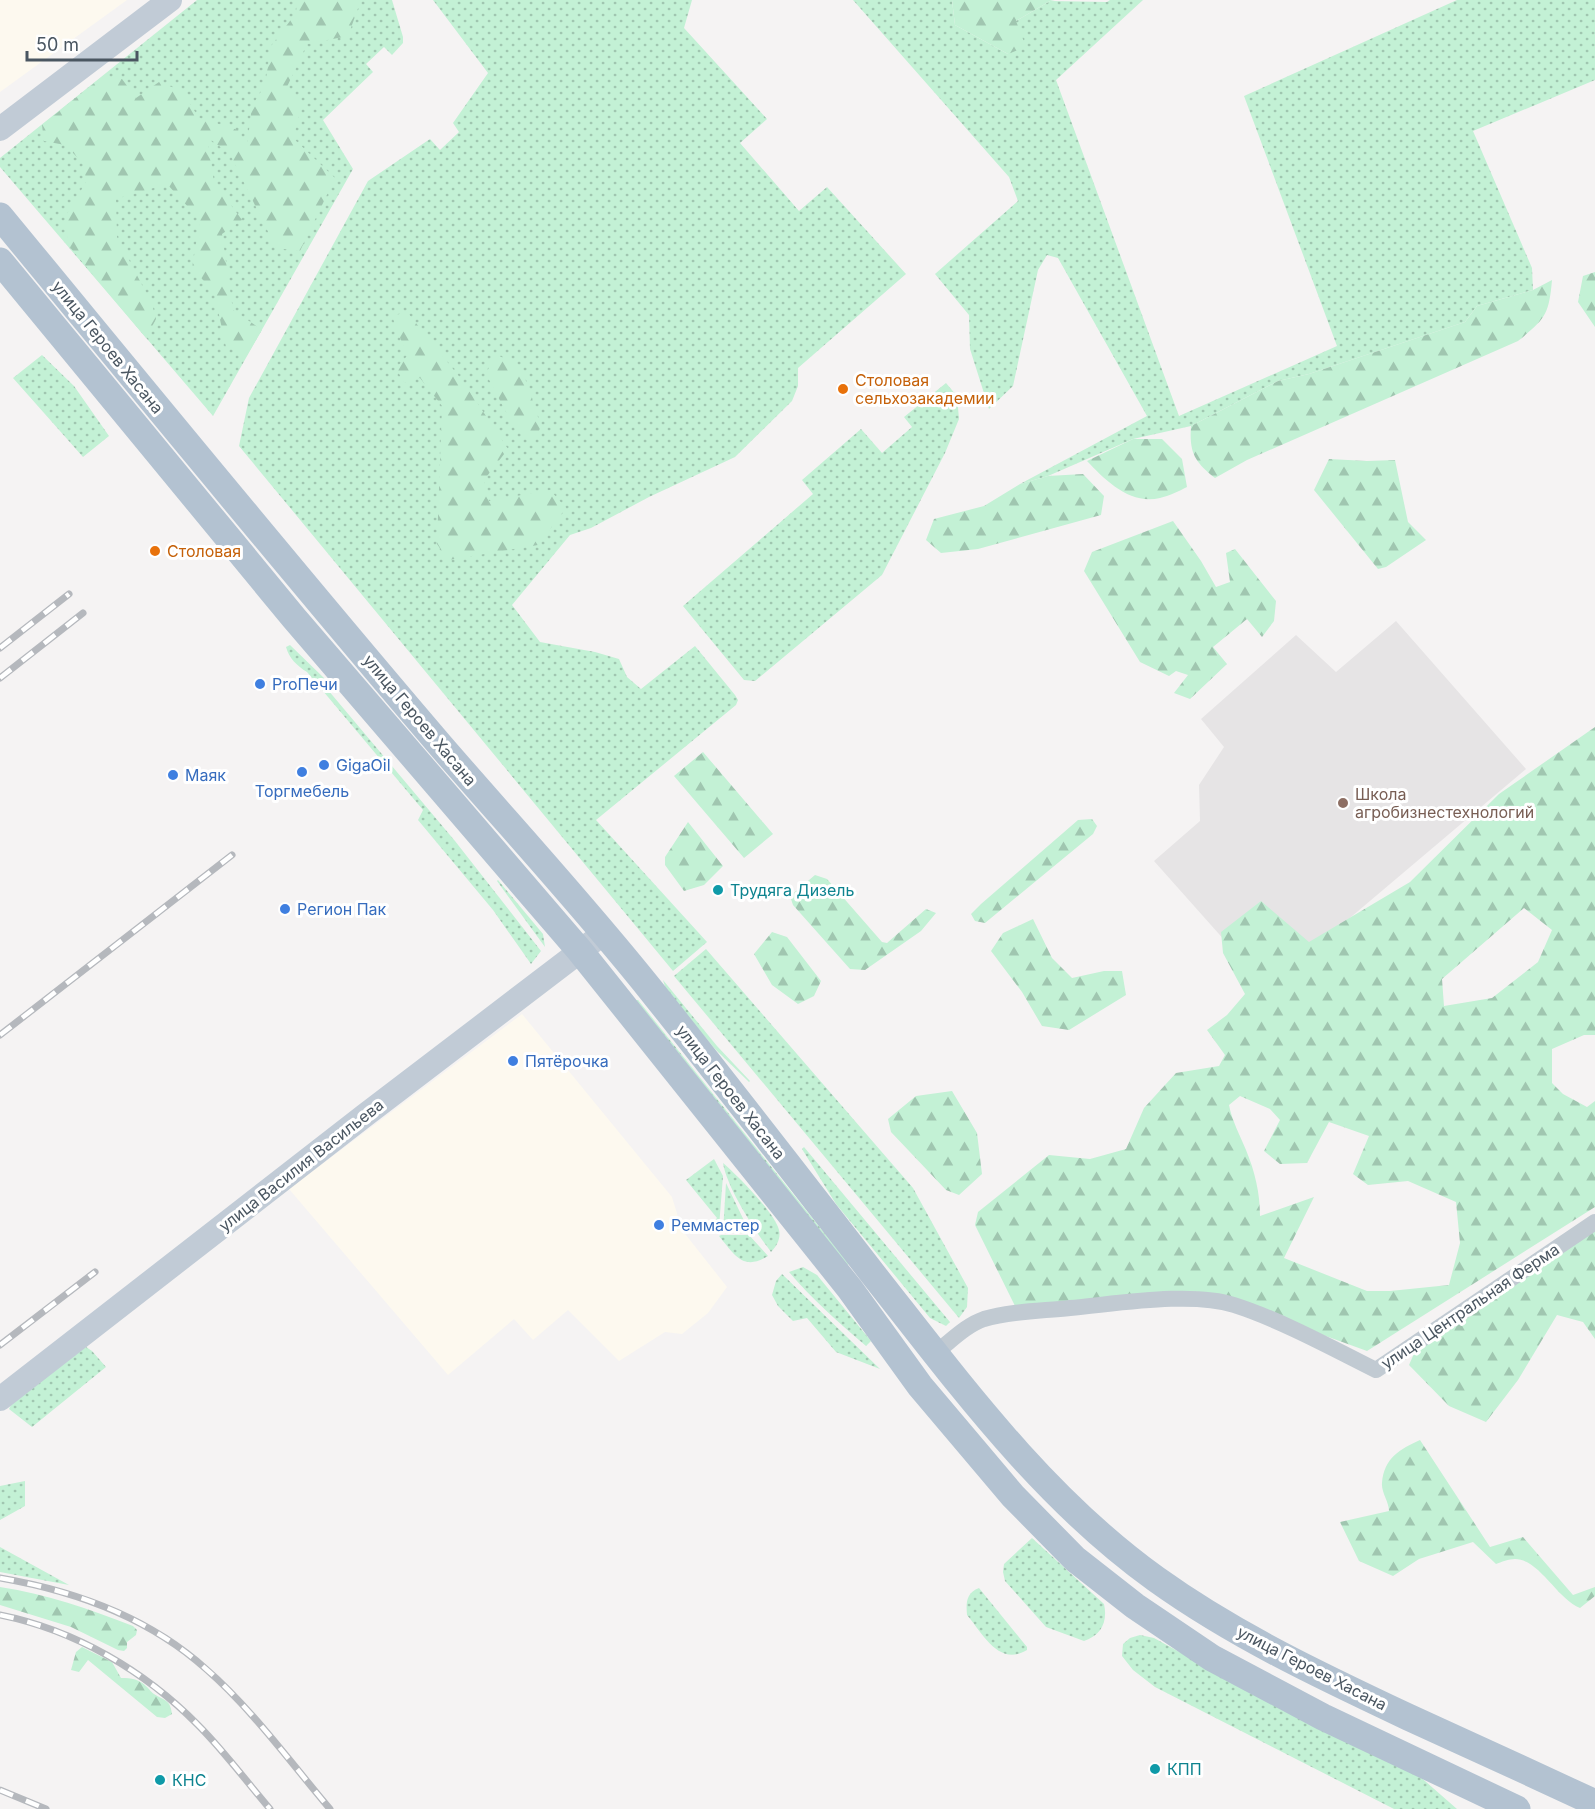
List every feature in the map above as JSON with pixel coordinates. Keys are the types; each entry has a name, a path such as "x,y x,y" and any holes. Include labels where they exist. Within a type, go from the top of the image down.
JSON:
{"main road":[{"path":"0,129 170,0"},
{"name":"улица Героев Хасана","path":"0,216 410,709 604,933 752,1117 935,1353 989,1420 1054,1493 1156,1579 1234,1629 1287,1659 1595,1803"},
{"name":"улица Героев Хасана","path":"0,261 12,285 580,951 843,1280 920,1386 1014,1496 1075,1558 1135,1606 1212,1658 1323,1717 1517,1809"},
{"name":"улица Василия Васильева","path":"0,1399 604,933"}],"street":[{"name":"улица Центральная Ферма","path":"935,1353 982,1320 1018,1313 1140,1301 1200,1298 1233,1304 1376,1370 1595,1222"}],"shaded area":[{"path":"0,0 127,0 0,92"},
{"name":"Школа агробизнестехнологий","path":"1396,621 1526,769 1267,988 1154,861 1200,821 1199,785 1224,747 1201,719 1296,635 1336,672"},
{"path":"522,1014 672,1197 682,1230 727,1287 708,1313 682,1334 665,1332 619,1361 568,1310 533,1340 514,1319 448,1375 289,1189"}],"green space":[{"path":"197,0 392,0 403,37 403,43 392,55 384,47 366,64 373,72 323,120 353,169 213,416 0,167 0,158"},
{"path":"297,0 361,0 348,36 307,44 286,89 302,105 293,138 335,178 300,251 276,248 230,154 207,137 214,182 242,220 222,234 233,310 262,330 247,355 226,347 214,292 192,268 200,220 167,184 116,199 117,237 152,304 156,319 146,338 68,245 65,217 86,182 84,164 65,145 44,141 42,125 103,76 122,79 136,98 159,82 182,91 199,118 238,130 247,146 252,106 265,85 271,46 296,13"},
{"path":"433,0 692,0 684,28 767,119 740,143 799,211 827,187 906,274 798,368 798,386 792,401 735,457 649,497 591,528 570,535 512,605 540,642 619,659 627,677 641,689 695,646 738,700 736,705 596,820 707,942 673,971 239,446 249,398 368,181 430,139 440,150 459,132 453,123 488,73"},
{"path":"853,0 952,0 955,25 1008,54 1016,21 1050,1 1143,0 1056,80 1179,416 1337,346 1244,96 1457,0 1595,0 1595,80 1473,131 1532,268 1533,290 1477,306 1465,322 1309,374 1278,381 1191,426 1133,439 1048,476 1020,484 1147,416 1058,258 1047,255 1038,270 1013,386 989,409 970,349 969,315 935,274 1018,201 1009,177"},
{"path":"952,0 1055,0 1016,21 1026,47 1008,54 955,25"},
{"path":"1595,272 1595,327 1578,302 1583,276"},
{"path":"1552,280 1544,315 1518,341 1247,460 1215,478 1198,462 1192,450 1191,426 1278,381 1309,374 1465,322 1477,306 1533,290"},
{"path":"407,312 462,380 508,449 484,480 489,501 550,490 566,508 538,545 448,560 437,544 442,406 420,378 404,383 396,368 407,356 392,316"},
{"path":"495,354 521,366 541,426 535,440 515,429 486,374"},
{"path":"42,355 74,386 109,436 83,457 13,378"},
{"path":"946,383 957,396 959,419 945,453 882,575 755,681 744,680 683,606 813,494 802,480 861,429 882,453 912,427 904,417"},
{"path":"1133,439 1162,439 1182,459 1187,487 1160,498 1139,498 1119,490 1087,461"},
{"path":"1329,459 1395,460 1408,522 1426,540 1386,567 1378,569 1314,490"},
{"path":"1083,474 1104,496 1101,515 978,549 941,553 926,540 934,519 984,506 1020,484 1048,476"},
{"path":"1173,521 1216,587 1230,582 1226,553 1235,549 1276,601 1274,621 1262,637 1247,619 1213,647 1227,664 1190,699 1174,693 1188,675 1176,671 1169,676 1140,662 1084,571 1092,552"},
{"path":"290,645 325,679 328,690 455,841 541,951 531,964 493,910 418,820 423,810 307,672 291,658 286,647"},
{"path":"1595,727 1595,1035 1584,1035 1552,1049 1552,1083 1563,1094 1587,1107 1595,1101 1595,1207 1367,1351 1279,1319 1202,1297 1015,1306 975,1225 978,1212 1049,1155 1090,1159 1126,1149 1144,1108 1176,1073 1219,1066 1225,1055 1207,1030 1227,1015 1245,994 1223,953 1221,932 1261,901 1309,942 1410,882 1499,794","holes":["1524,908 1552,930 1538,962 1492,998 1444,1006 1442,979","1240,1096 1270,1109 1280,1120 1264,1151 1280,1164 1307,1163 1329,1122 1369,1136 1353,1174 1368,1185 1408,1181 1456,1202 1460,1243 1449,1285 1367,1291 1284,1258 1314,1197 1260,1216 1254,1174 1229,1105"]},
{"path":"703,752 773,834 744,858 674,776"},
{"path":"1092,819 1097,826 1093,834 985,923 975,921 971,914 981,904 1078,820"},
{"path":"688,822 723,866 704,885 684,891 665,865 665,857"},
{"path":"815,875 827,879 882,942 887,943 926,909 936,913 921,931 865,970 850,969 793,905 790,896"},
{"path":"497,881 543,934 545,947"},
{"path":"1033,919 1052,958 1072,978 1104,971 1122,971 1126,995 1069,1030 1042,1026 1022,992 991,951 1003,933"},
{"path":"772,932 787,937 821,981 814,996 798,1004 772,985 754,954"},
{"path":"706,949 913,1188 968,1288 967,1307 959,1318 674,976"},
{"path":"663,980 749,1082 715,1049 666,990"},
{"path":"636,1000 638,1000 849,1264 847,1265"},
{"path":"952,1091 977,1133 982,1174 959,1195 946,1190 891,1132 888,1119 916,1096"},
{"path":"804,1147 950,1322 946,1326 930,1318 836,1204 802,1149"},
{"path":"714,1159 723,1176 719,1227 714,1230 709,1227 717,1218 686,1180"},
{"path":"723,1163 755,1195 776,1223 779,1236 777,1245 771,1252 736,1197"},
{"path":"726,1183 749,1231 723,1232"},
{"path":"1595,1229 1595,1339 1583,1322 1557,1315 1518,1380 1486,1422 1449,1406 1409,1365 1416,1349"},
{"path":"749,1235 768,1256 752,1262 740,1259 719,1236"},
{"path":"803,1267 817,1275 871,1341 866,1346 789,1272"},
{"path":"782,1274 880,1369 836,1352 807,1318 793,1321 778,1306 772,1295 776,1281"},
{"path":"86,1347 106,1367 32,1427 9,1409 13,1401"},
{"path":"1420,1440 1490,1547 1523,1537 1573,1595 1595,1587 1595,1596 1580,1608 1564,1597 1532,1565 1515,1559 1496,1564 1473,1542 1419,1559 1393,1576 1359,1561 1340,1522 1389,1511 1382,1486 1386,1467 1400,1451"},
{"path":"25,1481 25,1506 0,1520 0,1486"},
{"path":"1032,1538 1104,1604 1104,1622 1095,1635 1084,1641 1046,1627 1005,1581 1004,1564"},
{"path":"0,1547 69,1585 0,1572"},
{"path":"0,1587 51,1598 100,1614 133,1626 137,1630 136,1635 127,1642 127,1648 124,1651 118,1650 71,1627 0,1605"},
{"path":"979,1588 1027,1647 1027,1650 1017,1654 1000,1651 992,1646 979,1631 967,1615 967,1606 969,1596"},
{"path":"1140,1635 1154,1638 1283,1709 1417,1774 1457,1809 1394,1809 1155,1687 1133,1670 1122,1656 1123,1644 1130,1638"},
{"path":"82,1647 112,1662 121,1678 129,1678 144,1684 168,1703 172,1714 165,1718 157,1717 88,1660 79,1672 71,1670 76,1652"}],"railway":[{"path":"0,648 69,594"},
{"path":"0,678 83,613"},
{"path":"0,1035 232,855"},
{"path":"0,1345 95,1272"},
{"path":"0,1578 56,1590 110,1609 160,1635 184,1651 223,1684 239,1701 330,1809"},
{"path":"0,1615 28,1622 82,1642 132,1670 177,1705 208,1735 270,1809"},
{"path":"0,1790 46,1809"}],"place":[{"name":"Столовая сельхозакадемии","path":"843,389"},
{"name":"Столовая","path":"155,551"},
{"name":"ProПечи","path":"260,684"},
{"name":"GigaOil","path":"324,765"},
{"name":"Торгмебель","path":"302,772"},
{"name":"Маяк","path":"173,775"},
{"name":"Школа агробизнестехнологий","path":"1343,803"},
{"name":"Трудяга Дизель","path":"718,890"},
{"name":"Регион Пак","path":"285,909"},
{"name":"Пятёрочка","path":"513,1061"},
{"name":"Реммастер","path":"659,1225"},
{"name":"КПП","path":"1155,1769"},
{"name":"КНС","path":"160,1780"}]}
